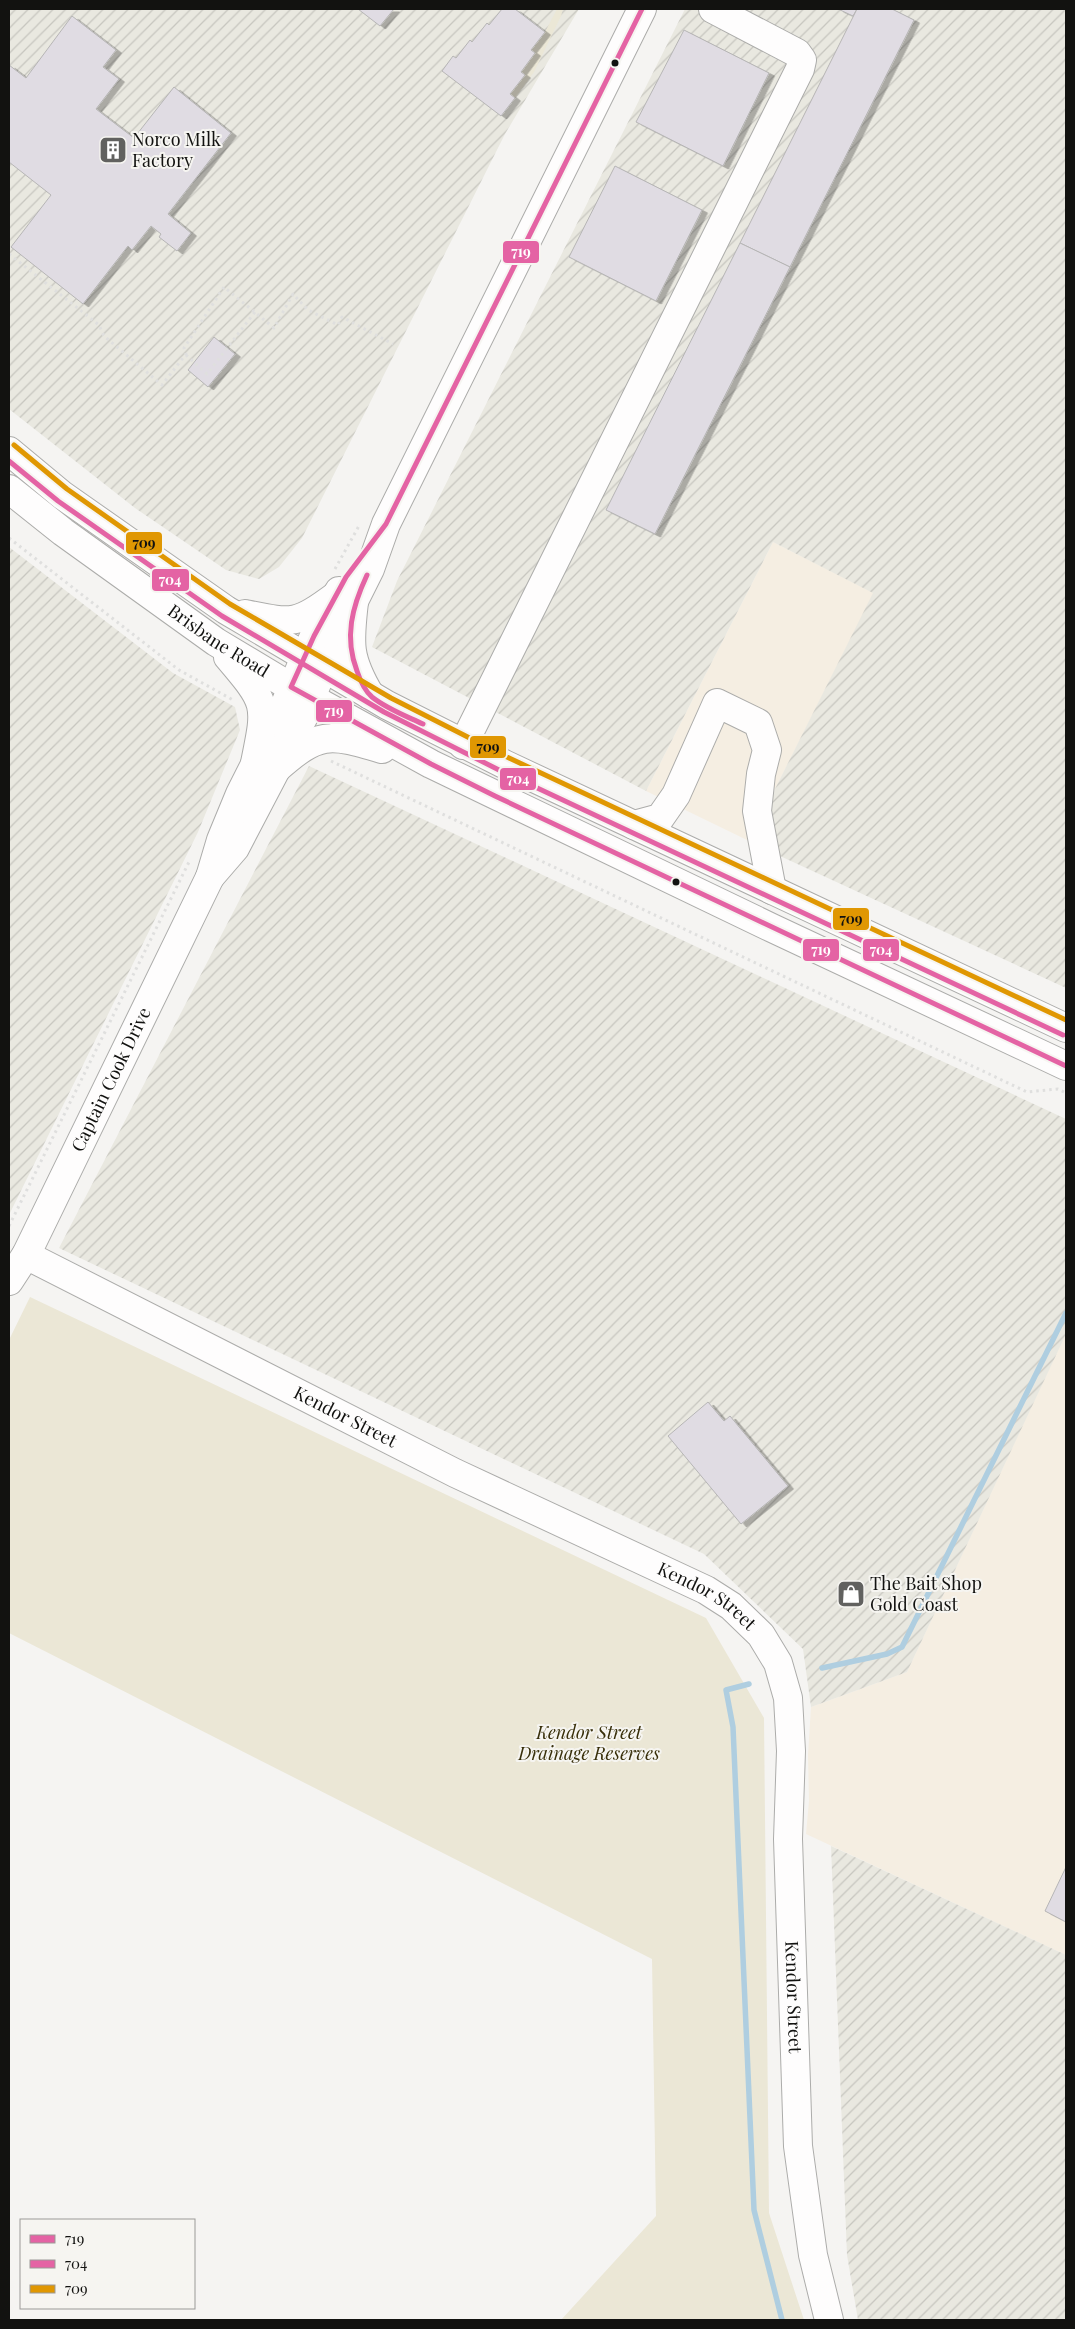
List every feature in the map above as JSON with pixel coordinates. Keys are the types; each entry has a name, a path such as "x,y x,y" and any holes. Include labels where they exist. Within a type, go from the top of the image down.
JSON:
{"main road":[{"name":"Captain Cook Drive","path":"9,1282 26,1255 210,877 235,848 265,767 302,692 346,577 642,9"},
{"path":"463,745 800,69 802,60 797,53 713,9"},
{"name":"Brisbane Road","path":"9,451 62,496 226,610 370,695 463,745 1066,1028"},
{"name":"Brisbane Road","path":"9,489 82,546 216,642 431,764 772,928 1066,1066"},
{"path":"226,610 280,621 290,621 312,612 341,590 350,632 350,651 356,668 370,695"},
{"path":"216,642 260,697 263,714 265,767 289,758 321,739 345,738 431,764"},
{"path":"634,825 660,818 676,795 717,703 758,722 767,750 761,774 757,811 772,890"},
{"name":"Kendor Street","path":"26,1255 456,1473 706,1590 731,1606 761,1635 778,1663 788,1698 790,1751 788,1839 798,2146 813,2255 829,2320"}],"path":[{"path":"9,254 99,325 104,336 162,385 186,354"},
{"path":"255,312 207,374 188,358 184,348 224,287 255,312 274,328 293,294 308,310 338,325 342,317 393,344"},
{"path":"341,590 339,565 373,523"},
{"path":"9,538 179,670 246,705 260,697"},
{"path":"321,739 327,757 333,763 528,856 1027,1092 1058,1089 1066,1093"},
{"path":"9,1226 191,858"}],"shaded area":[{"path":"9,9 579,9 505,134 302,538 279,567 259,579 226,570 135,508 9,409"},
{"path":"685,9 1066,9 1066,988 780,856 769,801 873,593 773,542 646,791 372,647 397,581"},
{"path":"773,542 874,593 769,801 780,856 646,791"},
{"path":"9,547 173,673 235,707 240,730 198,832 9,1215"},
{"path":"309,766 1066,1119 1066,1334 907,1672 811,1707 803,1649 704,1554 59,1248"},
{"path":"1065,1335 1066,1955 806,1834 809,1801 808,1755 811,1707 907,1672"},
{"path":"831,1846 1066,1955 1066,2320 858,2320 847,2255"}],"green space":[{"path":"557,9 563,9 561,16 534,72 515,98 510,94 525,75 521,72 535,53 531,50 545,32"},
{"name":"Kendor Street Drainage Reserves","path":"30,1297 706,1618 764,1718 769,2213 804,2320 561,2320 656,2216 652,1959 9,1633 9,1340"}],"building":[{"path":"358,9 394,9 380,26"},
{"path":"502,9 515,9 545,32 531,50 535,53 521,72 525,75 510,94 515,98 501,116 442,71 453,56 456,58 470,40 472,42 487,23 489,25"},
{"path":"838,9 857,9 853,16"},
{"path":"857,9 892,9 914,20 790,267 740,243"},
{"name":"Norco Milk Factory","path":"72,16 116,50 103,67 119,79 96,109 134,138 174,87 231,133 168,214 191,233 177,251 159,237 161,234 151,226 132,250 128,246 83,304 11,247 51,195 9,162 9,65 26,78"},
{"path":"684,30 769,73 723,166 636,122"},
{"path":"615,166 702,210 656,301 569,257"},
{"path":"740,243 790,267 655,534 606,510"},
{"path":"214,337 235,354 208,387 188,370"},
{"path":"708,1402 724,1421 730,1416 788,1486 741,1524 668,1436"},
{"path":"1066,1867 1066,1922 1045,1911"}],"waterway":[{"path":"822,1668 887,1654 902,1647 1066,1313"},
{"path":"749,1684 726,1690 733,1727 754,2210 782,2320"}],"transit line":[{"name":"719","path":"642,9 386,524 346,577 314,636 291,687 431,764 495,796 1066,1066"},
{"name":"709","path":"14,445 67,489 230,604 391,698 507,757 1066,1020"},
{"name":"704","path":"9,461 58,501 222,616 384,712 501,771 1063,1035"},
{"name":"719","path":"367,575 357,599 350,634 353,658 361,682 372,697 390,709 423,724"}],"place":[{"name":"Norco Milk Factory","path":"113,150"},
{"name":"The Bait Shop Gold Coast","path":"851,1594"}]}
